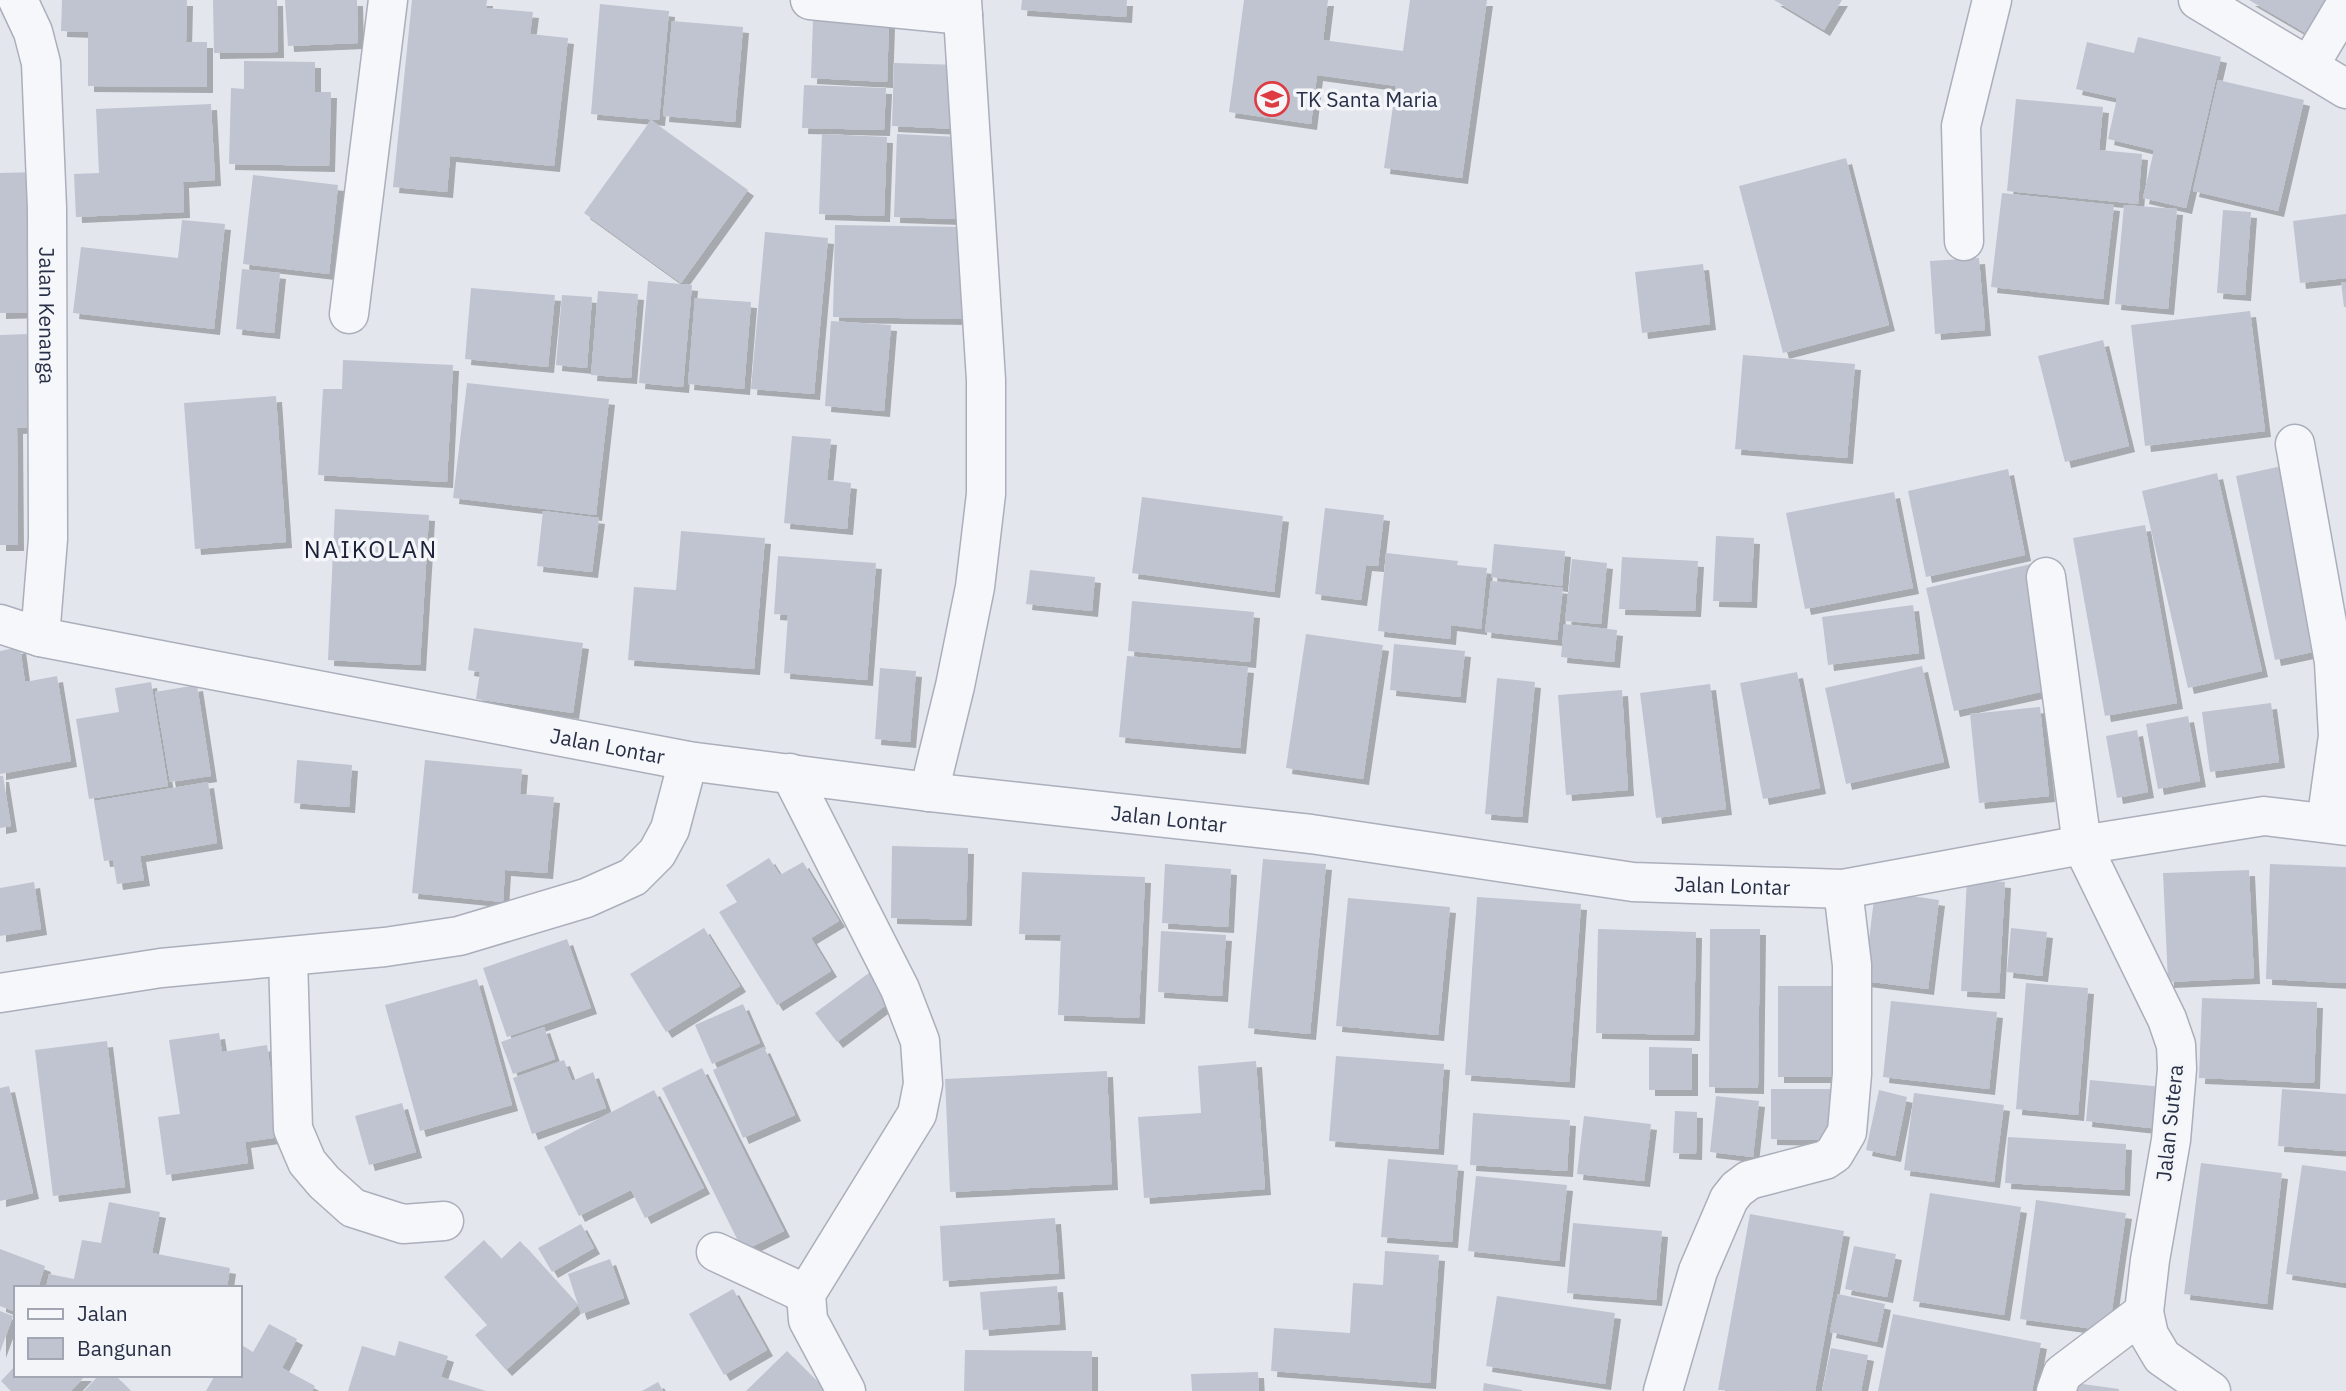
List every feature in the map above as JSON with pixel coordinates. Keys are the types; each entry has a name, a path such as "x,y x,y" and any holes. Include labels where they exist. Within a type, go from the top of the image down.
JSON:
{"street":[{"name":"Jalan Kenanga","path":"18,0 33,32 41,63 47,208 48,539 40,637"},
{"path":"349,314 388,0"},
{"path":"810,0 963,8 986,380 986,494 975,587 955,686 929,792"},
{"path":"1964,241 1961,126 1992,0"},
{"path":"2198,0 2346,89"},
{"path":"2309,66 2346,4"},
{"path":"2295,444 2334,662 2338,736 2336,824"},
{"name":"Jalan Sutera","path":"2046,577 2082,845 2168,1019 2176,1045 2178,1069 2171,1140 2150,1260 2144,1312 2149,1335 2162,1357 2211,1391"},
{"name":"Jalan Lontar","path":"0,624 40,637 688,761 929,792 1311,834 1633,881 1843,888 2264,816 2336,824"},
{"path":"0,993 161,968 385,947 459,936 586,898 633,877 657,853 670,829 688,761"},
{"path":"790,774 900,989 920,1041 923,1084 917,1114 806,1294 808,1320 846,1391"},
{"path":"1663,1391 1698,1271 1729,1199 1749,1180 1825,1160 1834,1154 1847,1132 1852,1074 1852,965 1843,888"},
{"path":"288,957 293,1129 307,1162 324,1182 353,1208 403,1224 444,1221"},
{"path":"716,1252 806,1294"},
{"path":"2056,1391 2062,1374 2144,1312"}],"building":[{"path":"62,0 187,0 186,42 207,42 207,87 88,86 88,32 61,31"},
{"path":"213,0 277,0 278,52 214,53"},
{"path":"285,0 357,0 358,43 288,46"},
{"path":"412,0 487,0 486,8 533,12 530,34 568,38 554,166 450,156 447,192 393,187"},
{"path":"1022,0 1127,0 1126,17 1021,10"},
{"name":"TK Santa Maria","path":"1244,0 1328,0 1323,40 1403,51 1410,0 1487,0 1462,178 1384,168 1396,86 1317,75 1311,124 1229,112"},
{"path":"1774,0 1842,0 1824,30"},
{"path":"2249,0 2336,0 2314,38"},
{"path":"600,4 669,11 659,120 591,114"},
{"path":"813,19 889,22 887,82 811,78"},
{"path":"672,21 743,27 735,122 663,116"},
{"path":"2138,37 2221,57 2186,208 2143,198 2154,150 2108,139 2117,98 2076,89 2087,42 2134,53"},
{"path":"244,61 315,62 315,92 331,92 329,166 229,164 231,88 244,89"},
{"path":"894,63 958,65 956,129 892,126"},
{"path":"2218,80 2304,100 2278,211 2193,191"},
{"path":"804,85 886,88 884,130 802,128"},
{"path":"2016,99 2103,107 2099,150 2142,154 2138,204 2007,191"},
{"path":"211,104 215,180 183,182 184,212 76,217 74,174 99,173 96,109"},
{"path":"651,120 748,190 681,283 584,213"},
{"path":"822,134 887,137 884,216 819,214"},
{"path":"897,134 959,137 955,219 894,217"},
{"path":"1846,158 1889,325 1783,353 1739,186"},
{"path":"37,172 38,312 0,313 0,173"},
{"path":"253,175 338,185 329,274 243,264"},
{"path":"2002,193 2114,205 2103,299 1991,287"},
{"path":"2124,205 2177,209 2168,309 2115,304"},
{"path":"2223,210 2251,212 2245,295 2217,293"},
{"path":"2346,214 2346,278 2300,283 2293,221"},
{"path":"182,220 225,224 214,329 73,313 81,247 178,258"},
{"path":"835,225 964,227 964,319 833,317"},
{"path":"765,232 828,238 814,394 751,389"},
{"path":"1979,258 1985,330 1935,334 1930,261"},
{"path":"1703,264 1710,324 1642,333 1635,272"},
{"path":"242,269 280,273 274,333 236,329"},
{"path":"648,281 692,285 683,387 639,383"},
{"path":"2341,282 2346,282 2346,307 2344,307"},
{"path":"471,288 555,295 548,367 465,359"},
{"path":"598,291 638,294 631,378 591,375"},
{"path":"562,295 592,297 587,368 556,365"},
{"path":"695,298 751,302 744,389 688,384"},
{"path":"2250,311 2265,431 2145,446 2131,325"},
{"path":"831,321 891,325 884,411 825,406"},
{"path":"30,334 30,427 17,428 18,545 0,545 0,335"},
{"path":"2103,340 2129,446 2065,462 2038,356"},
{"path":"1743,355 1855,364 1847,458 1735,449"},
{"path":"343,360 453,365 447,482 318,475 323,389 342,389"},
{"path":"467,383 609,399 596,515 453,498"},
{"path":"276,396 286,542 195,549 184,403"},
{"path":"792,436 831,439 827,480 851,483 847,529 784,523"},
{"path":"2282,466 2322,650 2275,660 2236,476"},
{"path":"2008,469 2025,555 1926,577 1908,491"},
{"path":"2217,473 2262,671 2188,688 2142,491"},
{"path":"1894,492 1913,588 1805,609 1786,513"},
{"path":"1142,497 1283,516 1274,592 1132,573"},
{"path":"1325,508 1384,515 1378,566 1366,565 1361,600 1315,594"},
{"path":"335,509 429,515 420,665 328,660"},
{"path":"543,511 599,518 592,572 537,566"},
{"path":"2145,525 2177,703 2105,716 2073,538"},
{"path":"681,531 765,538 754,669 628,660 634,587 676,590"},
{"path":"1716,536 1754,538 1751,602 1713,601"},
{"path":"1494,544 1565,551 1562,586 1491,577"},
{"path":"1386,553 1458,561 1457,565 1487,568 1481,629 1451,625 1450,639 1378,631"},
{"path":"778,556 876,563 867,680 784,673 788,615 774,614"},
{"path":"1622,557 1698,561 1695,611 1619,609"},
{"path":"1572,559 1607,563 1601,624 1565,621"},
{"path":"2031,564 2059,688 1954,711 1926,588"},
{"path":"1030,570 1095,577 1092,611 1026,604"},
{"path":"1491,581 1563,588 1557,640 1485,632"},
{"path":"1132,601 1254,612 1250,662 1128,651"},
{"path":"1913,605 1919,653 1828,665 1822,617"},
{"path":"1564,624 1617,630 1614,662 1561,657"},
{"path":"474,628 583,643 573,713 476,699 480,672 468,670"},
{"path":"1306,634 1383,645 1363,779 1286,768"},
{"path":"1394,644 1465,651 1460,697 1390,690"},
{"path":"20,647 25,682 57,676 71,761 0,774 0,651"},
{"path":"1127,656 1248,667 1240,748 1119,737"},
{"path":"1922,666 1944,762 1846,784 1825,688"},
{"path":"880,668 916,671 910,742 875,739"},
{"path":"1797,672 1820,788 1763,799 1740,683"},
{"path":"1497,678 1535,682 1522,817 1485,814"},
{"path":"151,682 168,786 89,799 76,719 119,712 115,688"},
{"path":"1710,684 1726,809 1656,818 1640,693"},
{"path":"197,685 211,776 170,782 155,692"},
{"path":"1622,690 1628,790 1566,795 1558,695"},
{"path":"2271,703 2279,762 2210,772 2202,712"},
{"path":"2040,707 2049,796 1979,803 1970,714"},
{"path":"2188,716 2200,781 2158,789 2146,724"},
{"path":"2137,730 2148,792 2117,798 2106,736"},
{"path":"297,760 352,765 349,807 294,803"},
{"path":"425,760 522,769 520,794 554,797 547,873 505,870 503,902 412,893"},
{"path":"0,776 3,776 11,826 0,828"},
{"path":"208,782 217,843 140,856 144,880 117,884 113,860 104,861 94,801"},
{"path":"892,846 968,848 966,920 891,918"},
{"path":"769,858 780,875 803,862 839,921 811,938 831,971 777,1005 719,912 737,902 726,885"},
{"path":"1263,859 1326,864 1310,1034 1248,1028"},
{"path":"1165,864 1231,869 1228,927 1162,923"},
{"path":"2270,864 2346,867 2346,983 2266,979"},
{"path":"2249,870 2254,978 2168,982 2163,873"},
{"path":"1022,872 1145,877 1139,1018 1058,1015 1061,935 1019,934"},
{"path":"1967,879 2005,882 1999,993 1961,991"},
{"path":"34,882 41,929 0,936 0,888"},
{"path":"1875,891 1939,900 1928,989 1864,981"},
{"path":"1477,897 1581,904 1569,1082 1465,1075"},
{"path":"1348,898 1450,907 1438,1035 1336,1026"},
{"path":"704,928 740,986 666,1032 630,974"},
{"path":"2011,928 2047,932 2042,976 2007,972"},
{"path":"1598,929 1696,932 1694,1035 1596,1033"},
{"path":"1710,929 1760,929 1758,1088 1709,1087"},
{"path":"1161,931 1226,935 1222,996 1158,992"},
{"path":"567,939 591,1008 507,1037 483,968"},
{"path":"877,967 898,996 837,1042 815,1013"},
{"path":"477,979 512,1105 420,1131 385,1005"},
{"path":"2026,983 2088,988 2078,1115 2016,1109"},
{"path":"1778,986 1837,986 1837,1077 1778,1077"},
{"path":"2202,998 2317,1002 2314,1083 2199,1078"},
{"path":"1891,1001 1997,1012 1989,1089 1883,1077"},
{"path":"743,1004 760,1043 712,1064 695,1025"},
{"path":"544,1027 555,1059 513,1074 501,1042"},
{"path":"219,1033 222,1052 267,1045 280,1137 245,1142 248,1163 166,1175 158,1117 180,1114 169,1040"},
{"path":"107,1041 125,1187 53,1196 35,1050"},
{"path":"764,1047 795,1115 743,1138 713,1070"},
{"path":"1649,1047 1692,1048 1692,1090 1649,1090"},
{"path":"1336,1056 1444,1064 1438,1149 1329,1141"},
{"path":"564,1060 572,1081 593,1072 606,1108 532,1134 513,1078"},
{"path":"1256,1061 1265,1189 1144,1198 1138,1117 1201,1113 1198,1066"},
{"path":"702,1068 784,1231 743,1251 662,1088"},
{"path":"1107,1071 1112,1184 950,1192 945,1079"},
{"path":"2090,1080 2163,1087 2159,1129 2086,1121"},
{"path":"9,1086 33,1193 0,1201 0,1088"},
{"path":"1771,1089 1831,1089 1830,1140 1771,1139"},
{"path":"2282,1089 2346,1094 2346,1151 2278,1146"},
{"path":"654,1090 704,1188 645,1218 631,1190 579,1216 544,1147"},
{"path":"1879,1090 1907,1097 1895,1156 1866,1150"},
{"path":"1914,1093 2004,1105 1994,1182 1904,1170"},
{"path":"1716,1096 1759,1101 1753,1157 1710,1152"},
{"path":"402,1103 416,1152 369,1165 355,1116"},
{"path":"1675,1111 1697,1112 1696,1154 1673,1153"},
{"path":"1473,1113 1570,1120 1567,1171 1470,1165"},
{"path":"1584,1116 1651,1124 1644,1181 1577,1174"},
{"path":"2008,1137 2126,1144 2124,1190 2005,1183"},
{"path":"1388,1159 1458,1165 1452,1242 1381,1237"},
{"path":"2201,1163 2282,1173 2267,1304 2184,1294"},
{"path":"2302,1165 2346,1171 2346,1283 2286,1274"},
{"path":"1476,1176 1567,1185 1559,1261 1468,1251"},
{"path":"1930,1193 2021,1207 2004,1315 1913,1301"},
{"path":"2036,1200 2126,1213 2109,1331 2020,1319"},
{"path":"109,1202 160,1212 152,1253 230,1268 227,1286 46,1286 49,1274 74,1279 82,1240 101,1243"},
{"path":"1750,1214 1844,1231 1815,1391 1718,1390"},
{"path":"1055,1218 1059,1273 943,1281 940,1226"},
{"path":"1573,1223 1662,1231 1656,1300 1567,1293"},
{"path":"581,1224 594,1248 552,1272 538,1248"},
{"path":"484,1240 501,1259 520,1241 578,1305 506,1370 475,1335 487,1325 444,1277"},
{"path":"1854,1246 1896,1254 1887,1297 1845,1289"},
{"path":"0,1249 45,1266 39,1286 14,1286 14,1311 0,1306"},
{"path":"1385,1251 1439,1255 1430,1383 1271,1371 1274,1328 1350,1333 1353,1283 1383,1285"},
{"path":"610,1259 624,1298 581,1314 568,1274"},
{"path":"1057,1286 1060,1324 983,1330 980,1292"},
{"path":"733,1289 767,1350 724,1375 689,1314"},
{"path":"1838,1294 1885,1304 1877,1342 1830,1332"},
{"path":"1497,1296 1615,1313 1605,1384 1486,1366"},
{"path":"0,1311 13,1316 0,1352"},
{"path":"1893,1314 2041,1343 2032,1391 1878,1391"},
{"path":"269,1324 297,1339 282,1368 315,1386 312,1391 206,1391 214,1377 242,1377 242,1345 253,1352"},
{"path":"399,1341 448,1356 441,1377 486,1391 348,1391 362,1346 395,1356"},
{"path":"1831,1348 1868,1355 1861,1391 1822,1391"},
{"path":"965,1350 1092,1351 1092,1391 964,1391"},
{"path":"787,1351 827,1391 746,1391"},
{"path":"14,1367 14,1377 84,1377 71,1391 11,1391 1,1381"},
{"path":"1258,1372 1259,1391 1192,1391 1191,1374"},
{"path":"97,1377 117,1377 131,1391 84,1391"},
{"path":"658,1382 663,1391 642,1391"},
{"path":"2068,1382 2119,1389 2119,1391 2066,1391"},
{"path":"1484,1383 1522,1390 1522,1391 1483,1391"}],"place":[{"name":"TK Santa Maria","path":"1272,99"}],"district":[{"name":"NAIKOLAN","path":"371,549"}]}
